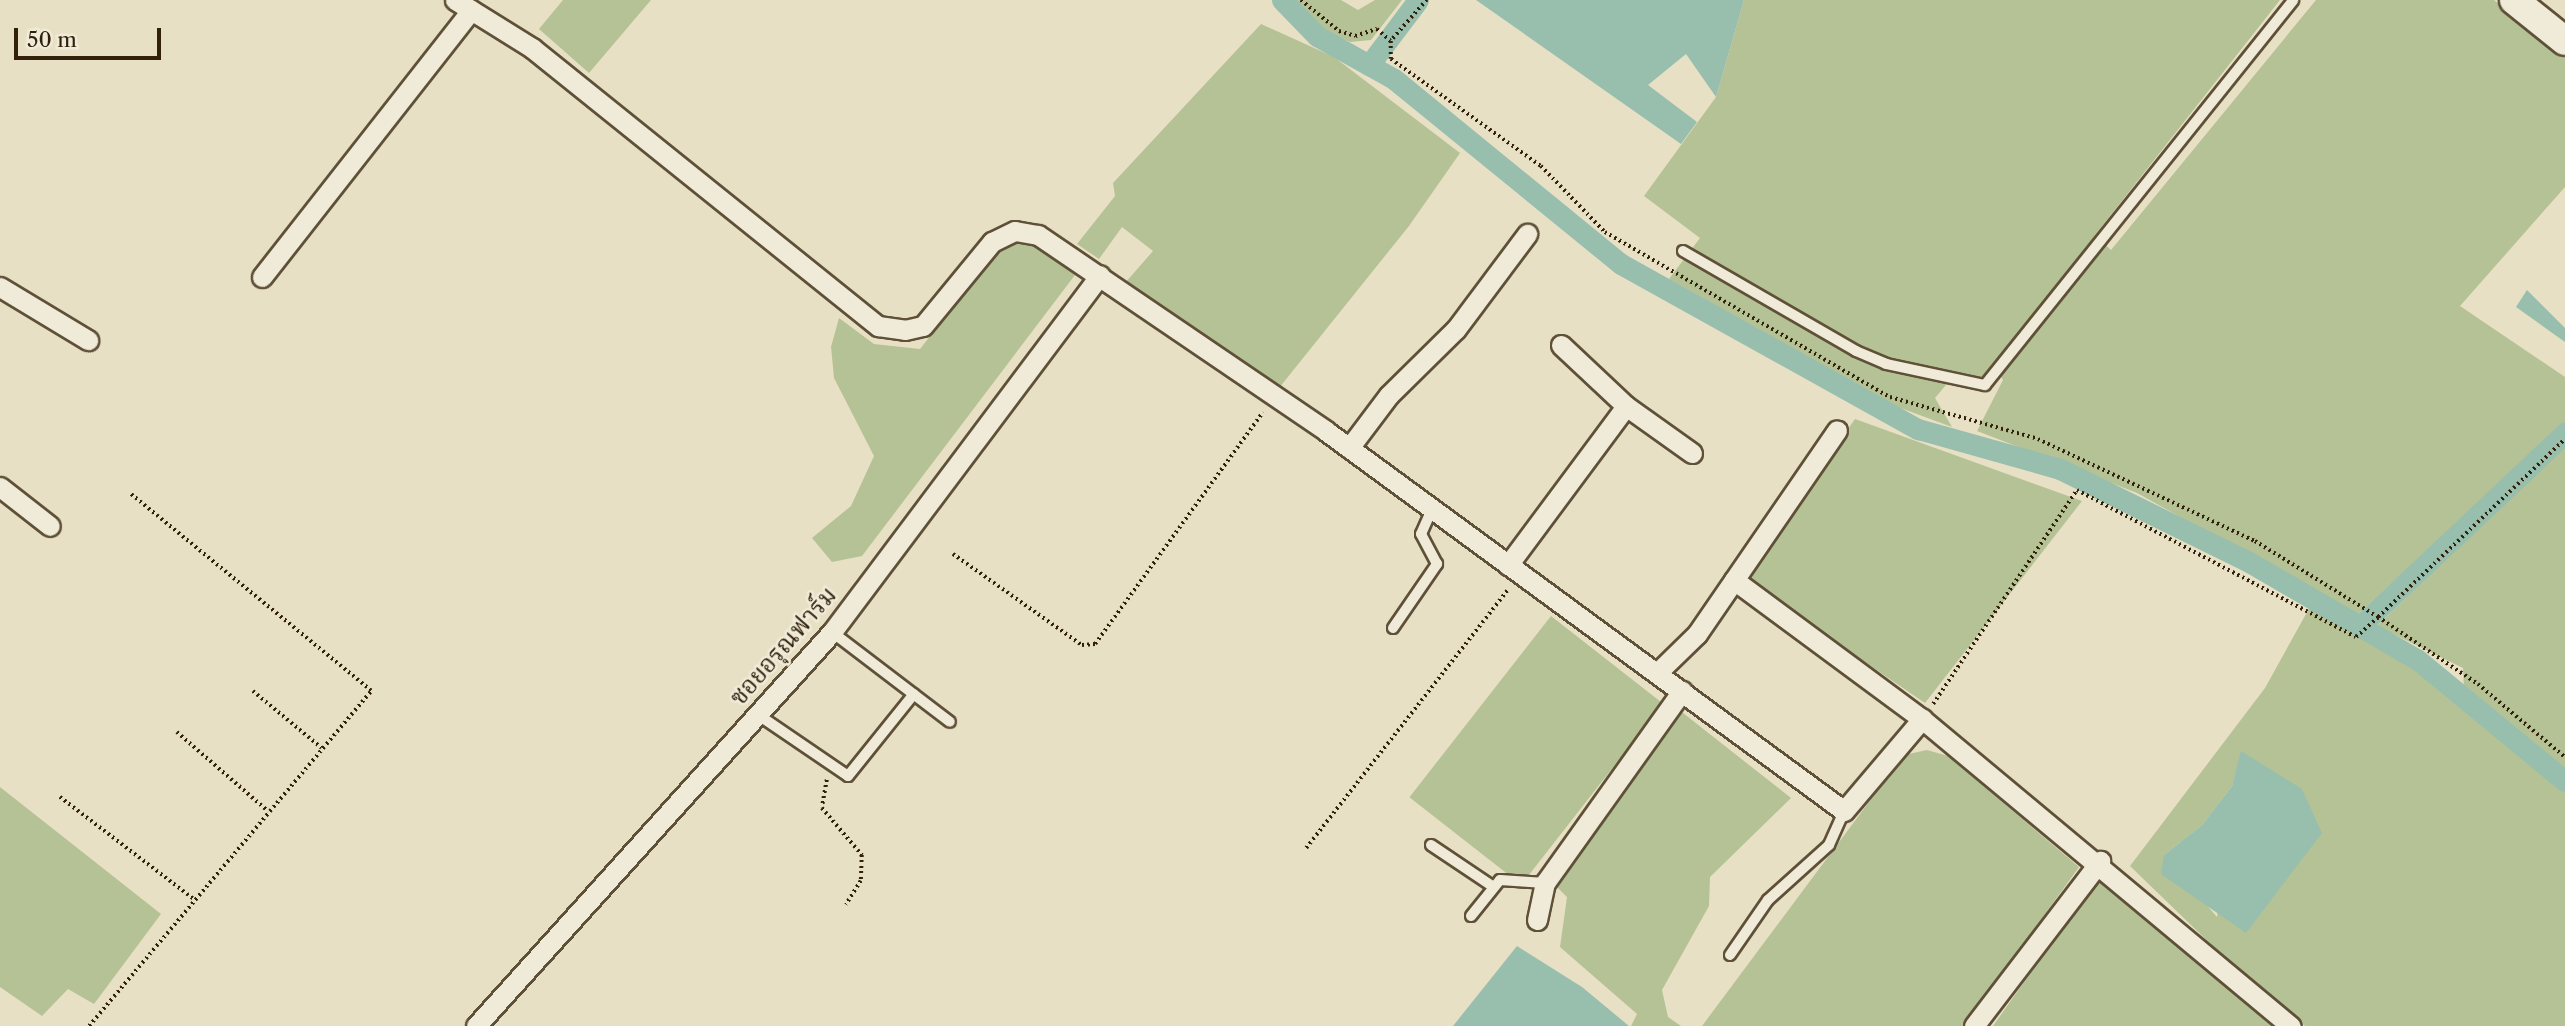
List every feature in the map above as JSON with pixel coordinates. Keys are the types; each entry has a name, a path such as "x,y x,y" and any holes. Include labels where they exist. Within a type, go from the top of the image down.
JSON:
{"street":[{"path":"2514,0 2565,41"},
{"path":"262,277 463,5 532,48 878,326 905,330 923,326 992,242 1015,232 1038,235 1349,448 1844,811 1922,719"},
{"path":"1349,448 1389,395 1456,329 1527,233"},
{"name":"ซอยอรุณฟาร์ม","path":"476,1026 832,632 1100,275"},
{"path":"0,288 88,340"},
{"path":"1561,345 1626,406 1692,453"},
{"path":"1514,569 1626,406"},
{"path":"1657,673 1697,634 1837,430"},
{"path":"0,488 50,526"},
{"path":"1734,580 1922,719 2100,862 2291,1026"},
{"path":"1537,920 1545,883 1682,691"},
{"path":"1974,1026 2100,862"}],"lane":[{"path":"1683,251 1866,355 1985,385 2293,0"},
{"path":"1393,628 1437,564 1421,534 1432,509"},
{"path":"832,632 950,722"},
{"path":"757,714 833,769 848,776 856,772 914,694"},
{"path":"1730,955 1768,900 1829,845 1844,811"},
{"path":"1431,845 1492,886"},
{"path":"1471,916 1492,886 1500,880 1545,883"}],"path":[{"path":"1301,0 1339,31 1380,32 1391,41"},
{"path":"953,554 1082,645 1095,644 1275,396"},
{"path":"1922,719 2077,490 2356,637 2378,617 2478,684 2565,757"},
{"path":"89,1026 268,811 370,694 369,686 130,494"},
{"path":"1306,848 1514,569"},
{"path":"253,691 322,748"},
{"path":"177,732 268,811"},
{"path":"833,769 824,784 822,808 854,842 863,867 846,905"},
{"path":"60,797 195,901"}],"shaded area":[{"path":"563,0 651,0 589,73 539,29"},
{"path":"1290,0 1341,0 1358,10 1375,0 1402,0 1371,40 1350,42 1324,31"},
{"path":"1476,0 1744,0 1716,97 1686,54 1648,85 1697,122 1681,144"},
{"path":"1744,0 2280,0 2095,235 2111,250 2316,0 2494,0 2565,56 2565,187 2460,306 2565,377 2565,423 2357,615 2137,493 1977,431 2003,380 1993,365 1983,378 1956,373 1935,398 1952,427 1887,403 1669,279 1700,238 1644,196 1716,97"},
{"path":"1261,24 1334,57 1460,153 1409,226 1279,388 1125,283 1153,251 1122,227 1099,259 1077,244 1115,196 1113,183"},
{"path":"1017,241 1040,248 1075,275 862,556 832,562 812,538 851,506 874,456 834,378 831,347 839,318 874,344 920,349 992,257"},
{"path":"2527,290 2565,328 2565,342 2516,307"},
{"path":"1855,419 2082,501 1925,703 1743,579"},
{"path":"2565,445 2565,1026 2305,1026 2253,985 2130,866 2265,688 2311,605 2464,689 2463,668 2377,626","holes":["2242,752 2217,917 2164,855 2202,825 2232,786"]},
{"path":"1551,616 1663,703 1521,885 1409,797"},
{"path":"1678,709 1791,798 1710,877 1709,906 1662,990 1668,1017 1681,1026 1631,1026 1637,1014 1560,947 1567,897 1554,884"},
{"path":"1927,750 1948,756 2079,867 1964,1026 1702,1026 1904,755"},
{"path":"2241,751 2302,789 2322,833 2246,933 2161,874 2164,855 2202,825 2232,786"},
{"path":"0,787 161,914 94,1004 68,989 42,1016 0,987"},
{"path":"2099,876 2271,1026 1993,1026"},
{"path":"1517,946 1582,987 1629,1026 1453,1026"}],"waterway":[{"path":"1282,0 1317,36 1394,79 1621,264 1918,429 2060,469 2249,562 2418,660 2565,781"},
{"path":"1369,65 1418,0"},
{"path":"2360,626 2565,433"}]}
